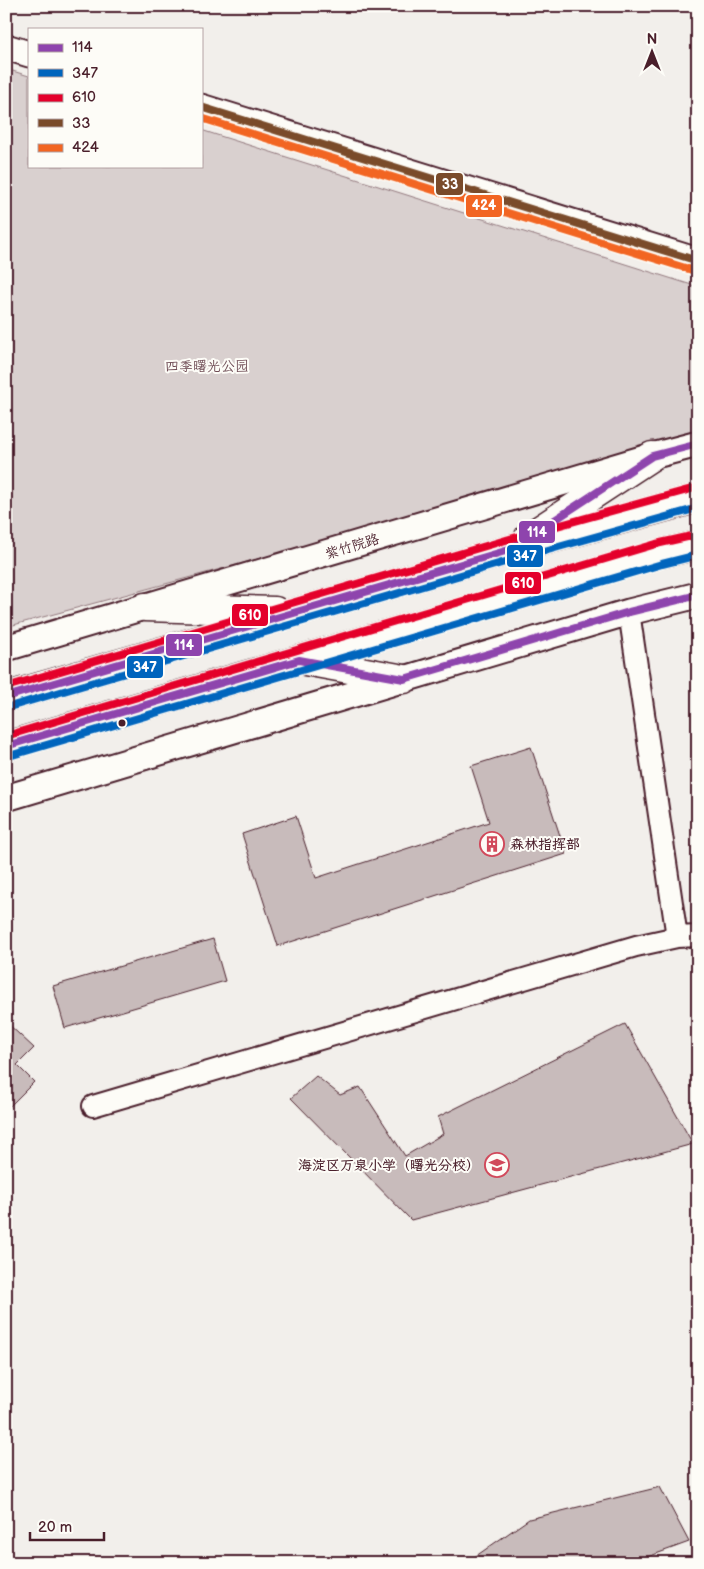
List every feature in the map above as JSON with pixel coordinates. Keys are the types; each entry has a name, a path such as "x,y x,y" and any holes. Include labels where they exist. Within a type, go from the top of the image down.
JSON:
{"highway":[{"path":"509,550 652,456"},
{"path":"6,697 509,550 698,498"},
{"path":"6,746 658,554 698,545"},
{"path":"145,607 299,612"},
{"path":"299,660 404,679"}],"street":[{"path":"6,47 28,54"},
{"path":"202,107 698,261"},
{"name":"紫竹院路","path":"6,648 698,444"},
{"path":"6,798 629,612 698,594"},
{"path":"629,612 678,937"},
{"path":"93,1106 636,946 678,937 698,936"}],"green space":[{"name":"四季曙光公园","path":"6,69 28,76 28,168 202,168 202,130 698,287 698,440 6,627"}],"building":[{"name":"森林指挥部","path":"531,747 566,854 278,946 242,834 296,816 316,878 489,822 471,766"},
{"path":"213,939 225,981 65,1028 53,986"},
{"path":"6,1022 34,1048 17,1065 34,1082 6,1110"},
{"path":"625,1024 693,1144 411,1220 291,1098 316,1076 340,1095 360,1087 405,1156 443,1134 438,1117"},
{"path":"660,1487 689,1542 631,1563 466,1563 529,1519"}],"transit line":[{"name":"33","path":"202,107 698,261"},
{"name":"424","path":"202,118 695,271"},
{"name":"114","path":"6,697 509,550 652,456 698,444"},
{"name":"610","path":"6,687 506,540 695,488"},
{"name":"347","path":"9,707 512,560 698,508"},
{"name":"610","path":"6,736 656,544 696,535"},
{"name":"347","path":"9,756 698,555"},
{"name":"114","path":"6,746 299,660 404,679 629,612 698,595"}],"place":[{"name":"森林指挥部","path":"492,844"},
{"name":"海淀区万泉小学（曙光分校）","path":"497,1165"}]}
